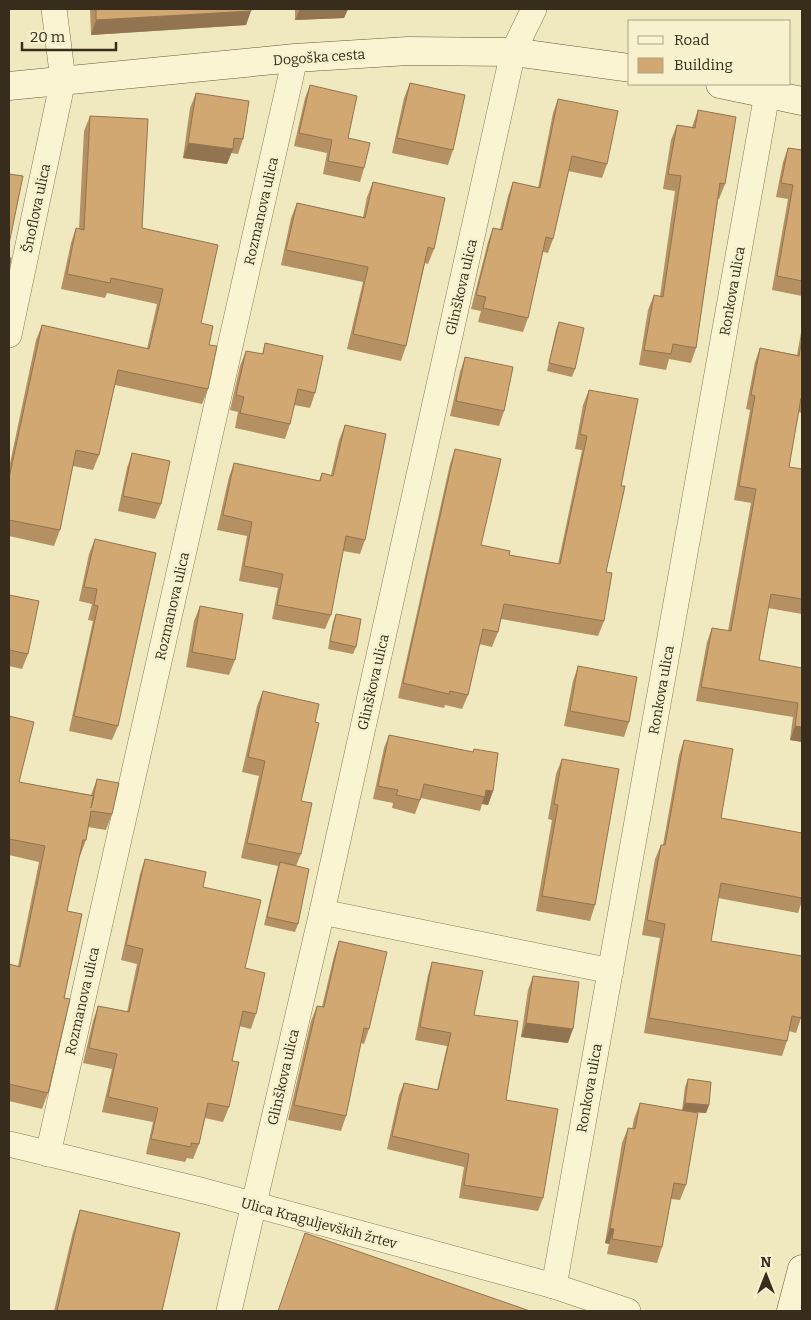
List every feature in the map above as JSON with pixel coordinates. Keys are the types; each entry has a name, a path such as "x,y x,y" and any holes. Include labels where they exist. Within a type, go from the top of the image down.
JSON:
{"street":[{"name":"Šnoflova ulica","path":"9,336 63,80 54,9"},
{"name":"Glinškova ulica","path":"229,1311 322,912 513,52 534,9"},
{"name":"Dogoška cesta","path":"9,86 295,58 408,50 513,52 628,68"},
{"name":"Rozmanova ulica","path":"48,1154 295,58"},
{"path":"725,85 802,101"},
{"name":"Ronkova ulica","path":"554,1286 767,94"},
{"path":"322,912 611,971"},
{"name":"Ulica Kraguljevških žrtev","path":"9,1144 204,1191 252,1206 554,1286 628,1311"},
{"path":"791,1311 802,1269"}],"building":[{"path":"96,9 251,9 251,11 96,20"},
{"path":"410,83 465,95 453,150 397,138"},
{"path":"310,85 357,96 348,138 370,143 364,168 328,161 332,140 299,133"},
{"path":"196,93 249,101 243,139 234,138 233,149 188,143"},
{"path":"558,99 618,111 607,164 572,156 553,239 546,237 528,318 483,308 486,297 476,295 493,228 502,230 513,182 540,188"},
{"path":"698,110 736,117 725,184 720,183 696,348 673,344 671,354 644,350 654,295 663,297 681,176 668,174 677,125 695,128"},
{"path":"90,116 148,119 142,228 218,245 201,323 213,326 209,345 217,346 208,389 118,370 99,455 76,450 60,530 9,520 9,478 42,325 149,349 163,289 111,278 110,283 67,274 76,228 84,230"},
{"path":"788,148 802,150 802,281 777,276 793,185 781,183"},
{"path":"9,174 23,176 9,244"},
{"path":"373,182 445,198 434,249 428,247 406,346 353,334 368,267 286,250 297,203 365,218"},
{"path":"559,322 584,328 575,369 549,363"},
{"path":"802,340 802,398 789,467 802,469 802,599 771,594 759,660 802,668 802,727 795,726 798,703 701,687 712,628 731,631 756,489 739,486 755,396 751,395 760,348 799,356"},
{"path":"265,343 323,356 315,393 298,389 290,424 240,413 244,397 236,395 246,351 263,354"},
{"path":"465,357 513,367 504,411 456,401"},
{"path":"589,390 638,399 621,486 625,486 606,572 612,573 604,621 504,604 498,632 483,629 468,695 450,691 449,694 403,683 455,449 501,459 481,545 510,551 509,555 560,564 587,436 580,434"},
{"path":"345,425 386,434 365,540 346,536 331,615 277,605 283,574 244,566 252,522 223,515 234,463 320,481 322,473 333,476"},
{"path":"132,453 170,461 161,504 123,496"},
{"path":"95,539 156,553 118,726 74,716 98,606 94,605 97,589 84,587"},
{"path":"9,595 39,601 28,654 9,650"},
{"path":"200,606 243,614 235,660 192,652"},
{"path":"336,614 361,619 356,647 330,641"},
{"path":"578,666 637,677 629,722 570,711"},
{"path":"263,691 319,704 315,722 319,723 301,801 312,803 301,854 247,843 265,761 248,757"},
{"path":"9,716 34,722 19,782 94,796 97,779 119,783 112,814 91,811 86,840 83,840 67,911 82,914 64,998 70,999 48,1093 9,1084 9,964 20,967 45,846 9,839"},
{"path":"389,735 473,752 474,749 498,753 493,791 486,790 485,797 424,784 420,800 396,795 398,790 378,786"},
{"path":"684,740 733,749 721,818 802,833 802,898 721,883 711,941 802,956 802,1013 801,1018 792,1016 787,1041 649,1018 665,924 647,920 661,845 665,845"},
{"path":"562,759 619,769 595,905 542,896 558,805 554,804"},
{"path":"145,859 206,872 203,887 261,900 245,968 265,973 256,1014 243,1011 232,1061 239,1062 229,1107 208,1103 199,1144 191,1143 191,1147 151,1139 158,1108 108,1097 117,1054 89,1048 98,1006 129,1012 143,949 126,945"},
{"path":"280,862 309,869 298,924 267,917"},
{"path":"339,941 387,952 369,1029 364,1028 346,1116 294,1105 317,1006 324,1007"},
{"path":"432,962 483,971 474,1015 518,1021 506,1100 558,1109 543,1198 464,1185 469,1154 392,1136 404,1083 438,1090 451,1033 420,1027"},
{"path":"533,976 579,982 573,1029 526,1023"},
{"path":"688,1079 711,1082 709,1105 685,1103"},
{"path":"640,1103 698,1113 686,1185 674,1183 662,1247 612,1239 614,1229 610,1228 628,1128 635,1129"},
{"path":"80,1210 180,1233 162,1311 57,1311"},
{"path":"305,1233 530,1311 278,1311"}]}
